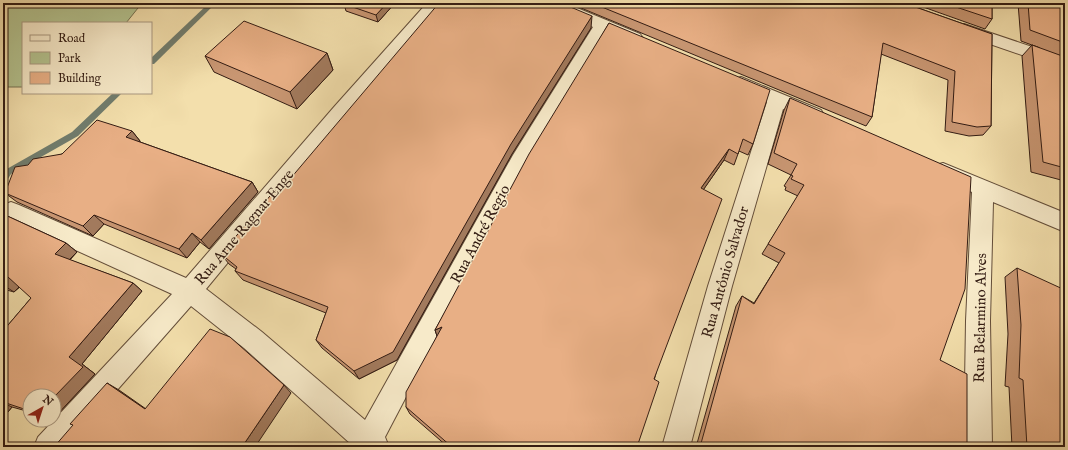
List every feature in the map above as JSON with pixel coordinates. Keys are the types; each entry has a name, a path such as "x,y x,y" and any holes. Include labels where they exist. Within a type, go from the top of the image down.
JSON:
{"street":[{"name":"Rua Arne Ragnar Enge","path":"48,447 190,291 340,112 436,3"},
{"path":"551,3 654,46"},
{"path":"946,23 1065,64"},
{"name":"Rua André Regio","path":"369,445 520,160 603,24"},
{"path":"726,77 827,120"},
{"name":"Rua Antônio Salvador","path":"676,447 720,286 777,98"},
{"path":"926,164 1065,223"},
{"name":"Rua Belarmino Alves","path":"978,447 978,321 983,189"},
{"path":"11,211 190,291 253,340 369,445"}],"green space":[{"path":"3,3 142,3 127,22 22,22 22,87 3,87"}],"building":[{"path":"387,3 376,15 344,4"},
{"path":"439,3 561,3 592,16 511,144 393,352 354,371 316,340 328,307 235,271 237,267 221,254 275,190 279,192"},
{"path":"592,3 904,3 992,34 991,126 977,127 952,122 955,71 883,43 872,117"},
{"path":"944,3 992,3 992,19"},
{"path":"1028,3 1065,3 1065,43 1030,30"},
{"path":"244,21 327,53 290,92 205,56"},
{"path":"609,23 770,90 753,144 743,139 738,154 729,149 701,188 722,199 654,379 659,382 637,447 452,447 406,407 406,392 442,327 435,330 529,154"},
{"path":"1032,45 1065,57 1065,168 1043,162"},
{"path":"790,98 971,177 965,289 940,360 967,374 967,447 700,447 742,296 754,304 785,253 768,244 804,185 791,179 793,176 791,175 797,164 774,153"},
{"path":"97,120 132,131 126,137 252,182 201,240 192,233 179,249 94,215 83,226 5,193 15,167 28,165 33,159 62,154"},
{"path":"3,214 66,243 55,254 133,283 69,357 83,367 62,389 22,388 22,408 3,402 3,331 31,298 8,277 3,282"},
{"path":"1017,268 1065,290 1065,447 1027,447 1023,380 1019,378 1021,325"},
{"path":"210,329 230,337 284,385 244,444 251,447 54,447 73,425 70,424 107,383 145,409"}],"waterway":[{"path":"152,61 213,3"},
{"path":"3,180 8,172 75,134 117,94"}]}
